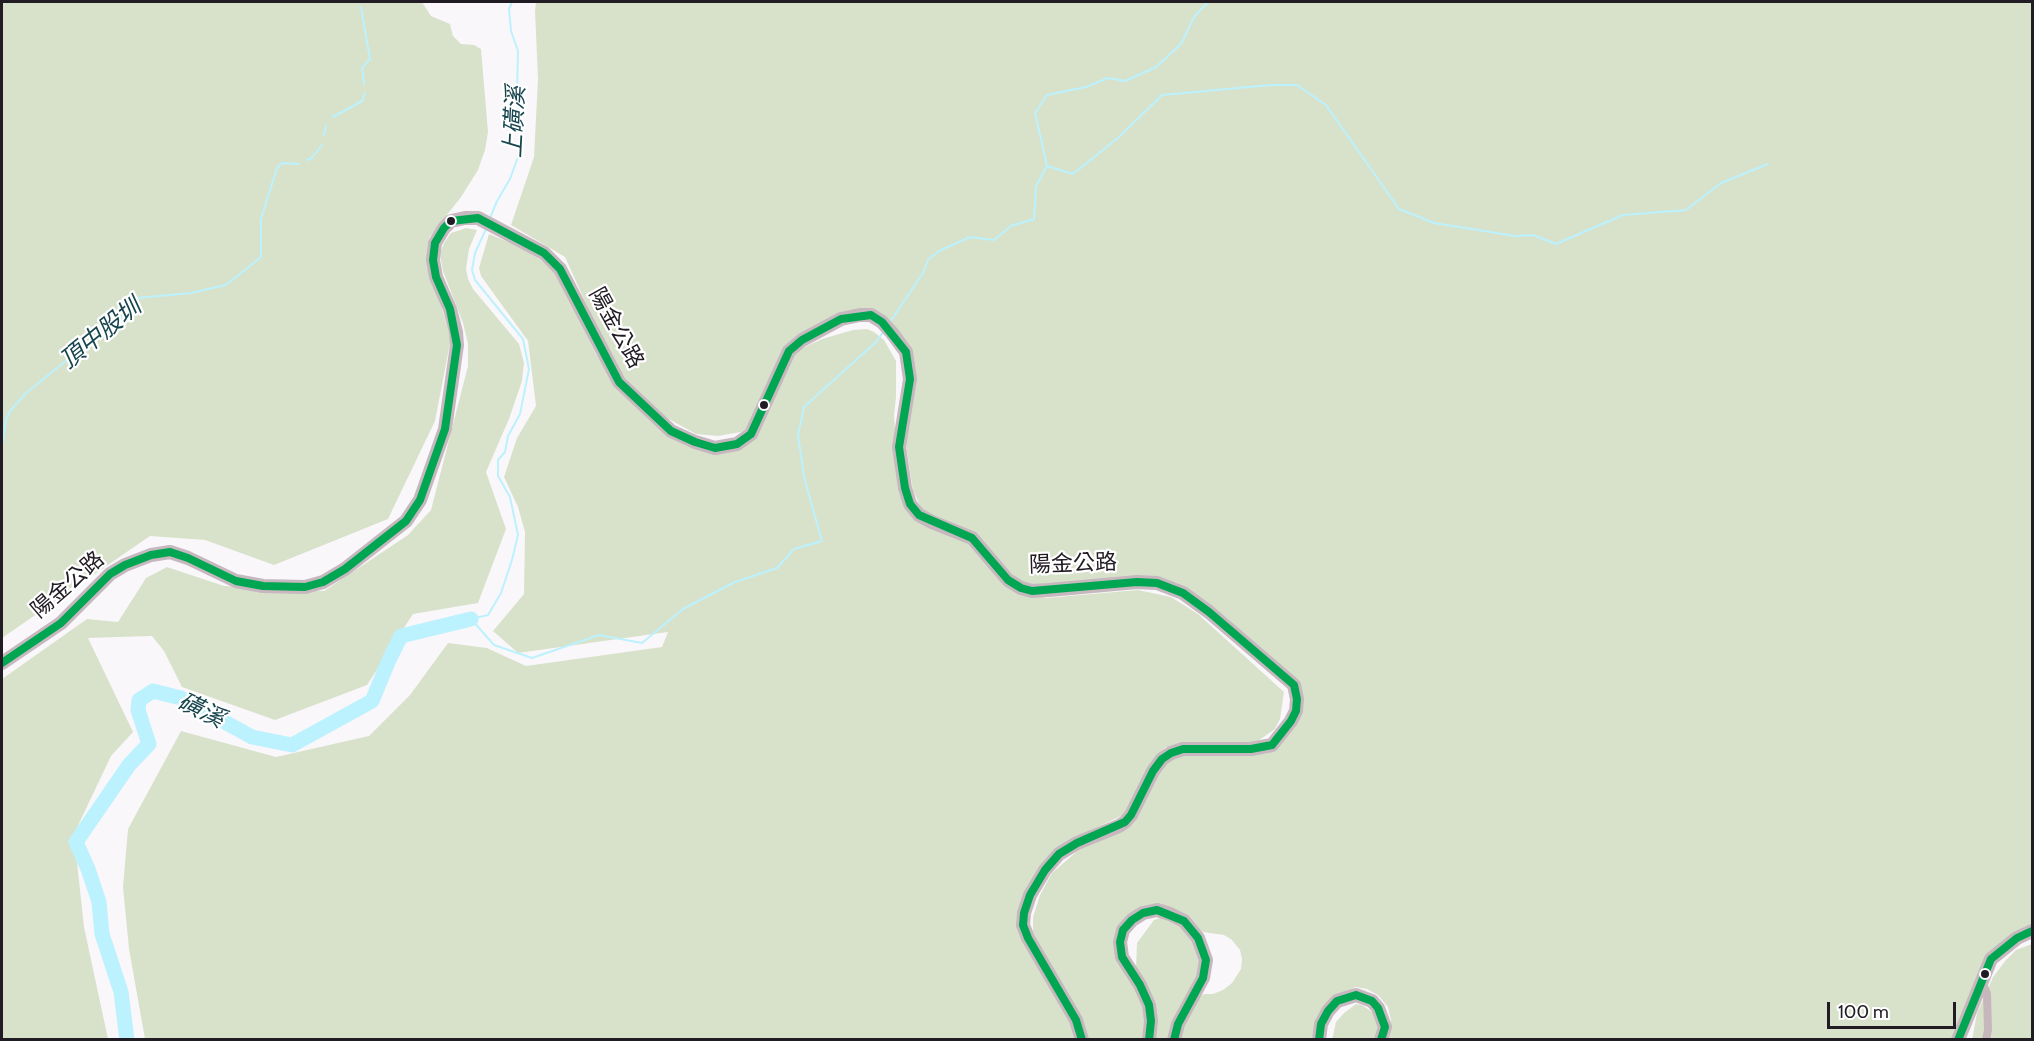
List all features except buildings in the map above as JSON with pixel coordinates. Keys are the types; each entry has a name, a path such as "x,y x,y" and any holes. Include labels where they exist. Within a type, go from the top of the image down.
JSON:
{"main road":[{"name":"陽金公路","path":"2,663 61,623 110,574 124,565 151,555 170,552 236,581 263,586 305,586 323,582 345,569 406,521 420,500 446,429 457,345 456,332 450,309 436,277 433,260 435,243 444,228 452,221 478,218 544,253 560,269 619,382 671,431 715,448 737,444 751,434 789,351 802,340 841,319 872,315 882,322 906,352 910,379 899,447 905,488 910,504 919,514 932,522 972,538 1008,580 1021,588 1040,591 1137,582 1157,583 1183,593 1209,612 1294,685 1297,699 1296,711 1272,745 1251,749 1183,749 1171,753 1162,759 1153,771 1131,815 1125,822 1077,843 1059,854 1045,870 1030,895 1023,925 1028,938 1076,1020 1082,1040"},
{"path":"1149,1040 1151,1021 1149,1005 1140,985 1122,957 1120,942 1123,930 1132,921 1143,913 1157,910 1184,921 1198,938 1206,960 1203,978 1178,1024 1173,1040"},
{"path":"1958,1040 1991,959 2017,938 2032,931"},
{"path":"1319,1040 1322,1024 1328,1011 1337,1001 1346,996 1356,995 1372,1001 1378,1008 1384,1027 1381,1040"}],"street":[{"path":"1982,981 1987,994 1986,1040"}],"green space":[{"path":"2,2 422,2 431,16 450,24 453,36 461,44 474,45 481,49 488,132 485,150 478,170 461,197 429,238 427,252 429,267 451,338 435,421 388,519 274,565 205,540 150,536 2,638"},
{"path":"536,2 2032,2 2032,927 2006,940 1954,1039 1387,1039 1391,1020 1388,1007 1378,995 1367,989 1355,987 1337,996 1316,1039 1178,1040 1179,1033 1199,997 1223,990 1232,983 1241,969 1242,959 1240,950 1232,940 1224,935 1203,932 1186,918 1156,907 1119,934 1144,1000 1146,1039 1088,1039 1033,935 1033,917 1040,895 1052,873 1082,847 1114,834 1166,763 1175,757 1185,754 1274,750 1302,692 1166,582 1036,587 1015,577 983,542 923,511 913,491 905,439 916,378 877,314 798,337 750,427 741,432 718,436 696,434 665,417 624,377 601,337 565,257 511,225 534,157 538,79"},
{"path":"466,228 477,230 469,249 466,269 468,279 473,289 519,344 524,363 522,381 509,419 486,472 506,529 478,603 413,614 367,685 275,720 182,687 164,651 152,636 88,638 133,732 111,756 74,834 84,927 108,1039 2,1040 2,679 87,619 118,622 146,578 167,567 224,586 324,591 408,535 431,510 468,366 468,344 463,323 443,271 440,254 451,233"},
{"path":"489,234 537,257 558,275 596,354 616,383 669,432 735,447 796,351 822,339 853,330 867,329 874,332 884,340 896,361 894,416 898,463 908,508 964,540 992,571 1024,593 1046,598 1138,590 1171,597 1198,614 1284,692 1280,719 1275,729 1258,741 1249,744 1165,748 1157,756 1123,815 1073,839 1021,918 1079,1039 145,1039 129,949 123,887 128,829 181,731 276,757 369,736 410,695 448,643 487,648 526,666 662,647 668,632 518,653 493,631 524,594 525,532 518,507 504,477 517,438 536,406 528,341 481,276 479,268"},
{"path":"1169,918 1189,931 1202,957 1200,974 1171,1039 1152,1039 1136,969 1137,943 1154,920"},
{"path":"2032,944 2032,1039 1972,1040 1977,1013 1993,977 2016,950"},
{"path":"1356,1004 1362,1005 1375,1014 1380,1026 1377,1039 1332,1040 1336,1022"}],"waterway":[{"name":"上磺溪","path":"490,218 510,179 518,157 521,138 517,94 518,51 511,31 509,9 512,2"},
{"path":"890,322 923,273 928,260 939,251 970,237 994,240 1011,226 1034,219 1036,186 1047,166 1035,113 1047,95 1086,87 1108,78 1125,81 1156,67 1181,44 1194,17 1208,2"},
{"name":"頂中股圳","path":"361,7 370,59 362,68 364,84"},
{"path":"1047,166 1073,174 1119,137 1162,95 1271,85 1297,85 1326,105 1399,209 1434,223 1515,236 1533,235 1556,244 1623,215 1686,210 1721,183 1768,164"},
{"name":"頂中股圳","path":"333,117 362,101 365,93"},
{"name":"頂中股圳","path":"324,135 326,126"},
{"name":"頂中股圳","path":"307,160 312,158 322,145"},
{"name":"頂中股圳","path":"2,446 6,420 10,411 26,393 77,352 109,333 137,298 191,293 226,285 261,257 261,219 277,168 282,163 299,164"},
{"path":"486,229 475,253 472,270 475,280 523,339 529,369 520,414 508,436 505,452 498,460 498,476 510,497 518,535 501,593 488,615 471,619 494,645 532,658 599,635 642,643 683,609 735,582 777,568 794,549 822,541 804,477 798,435 804,407 876,342 883,332"},
{"name":"磺溪","path":"127,1040 121,992 102,934 99,902 76,842 129,765 149,744 138,710 139,700 153,691 181,698 252,737 292,745 372,701 401,636 471,619"}],"transit line":[{"path":"2,663 61,623 110,574 125,565 151,555 170,552 236,581 263,586 305,587 323,582 345,569 406,521 420,500 445,429 457,345 450,309 436,277 433,260 435,243 451,221 478,218 544,253 560,269 619,382 671,431 715,448 737,444 751,434 789,351 802,340 841,319 871,315 882,322 906,352 910,379 899,447 905,488 910,504 919,515 972,538 1008,580 1021,588 1032,591 1137,582 1157,583 1183,593 1209,612 1294,685 1297,699 1296,711 1272,745 1251,749 1183,749 1171,753 1162,759 1153,771 1131,815 1125,822 1077,843 1059,854 1045,870 1030,895 1023,925 1028,938 1076,1020 1082,1040"},
{"path":"1149,1040 1151,1021 1149,1005 1140,985 1122,957 1120,942 1123,930 1132,920 1143,913 1157,910 1184,921 1198,938 1206,960 1203,978 1178,1024 1174,1040"},
{"path":"1958,1040 1991,959 2017,938 2032,931"},
{"path":"1319,1040 1321,1024 1328,1011 1337,1001 1356,995 1372,1001 1378,1008 1385,1027 1381,1040"}]}
